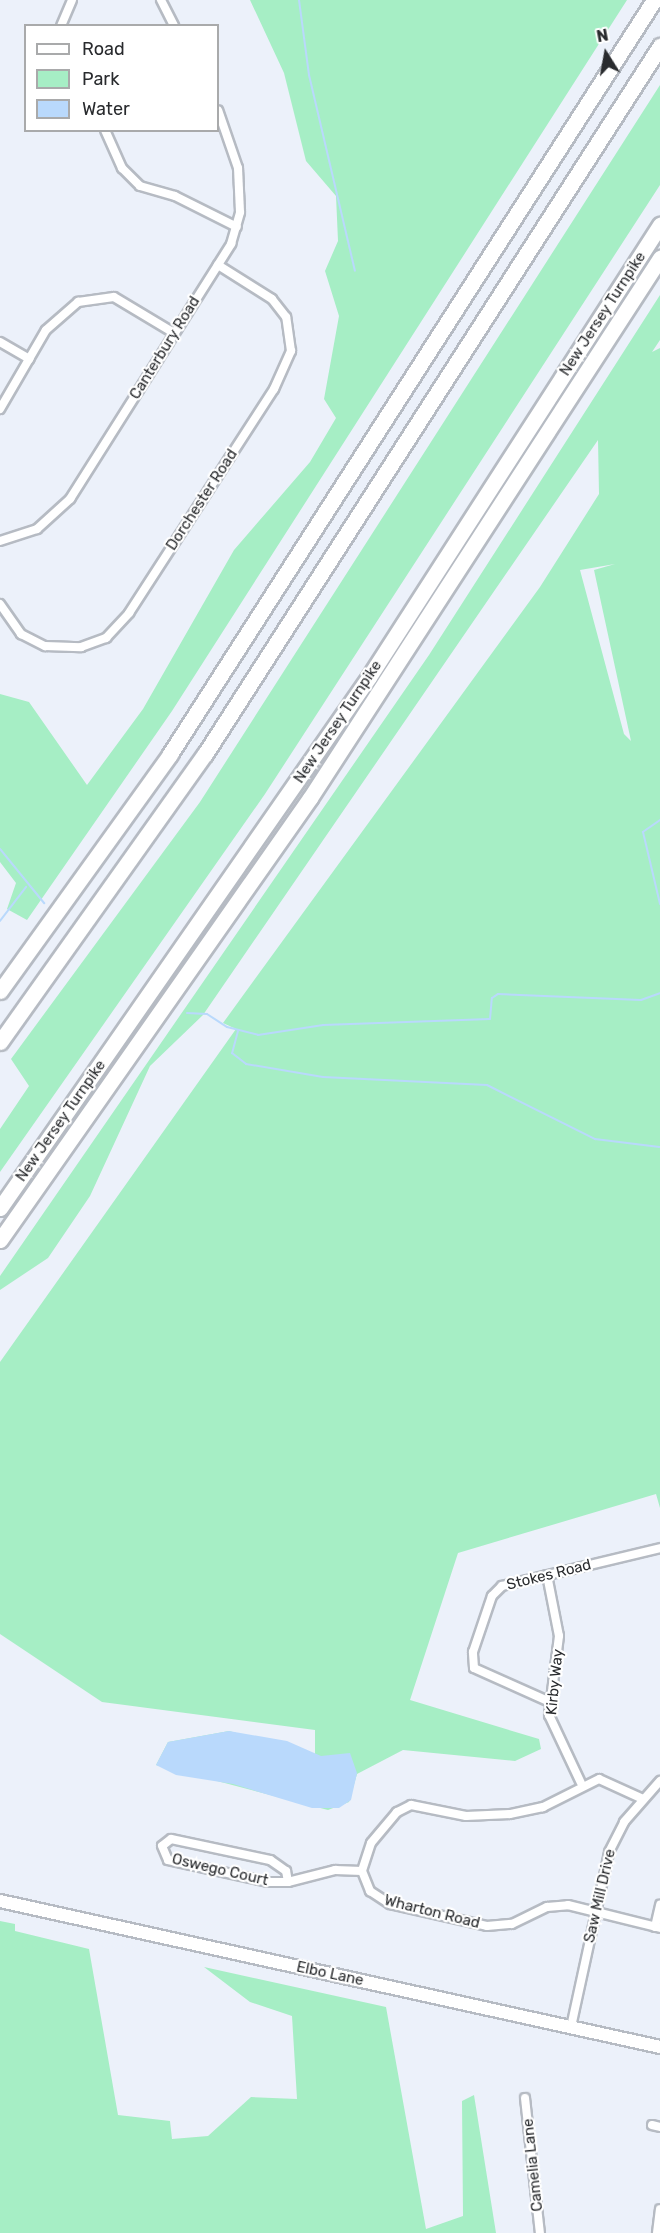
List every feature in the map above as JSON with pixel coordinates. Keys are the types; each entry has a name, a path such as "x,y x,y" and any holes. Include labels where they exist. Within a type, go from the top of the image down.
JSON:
{"highway":[{"path":"0,991 188,726 654,0"},
{"path":"0,1042 199,764 660,46"},
{"name":"New Jersey Turnpike","path":"0,1208 369,677 660,225"},
{"name":"New Jersey Turnpike","path":"0,1240 347,742 660,258"}],"street":[{"path":"62,24 72,0"},
{"path":"161,0 173,24"},
{"name":"Canterbury Road","path":"0,541 28,535 70,499 218,265 237,227 237,156 219,112"},
{"path":"106,132 122,168 140,186 175,196 237,227"},
{"name":"Dorchester Road","path":"0,604 21,634 45,646 81,647 106,638 129,613 274,389 291,351 286,317 272,299 218,265"},
{"path":"0,409 29,358 65,309 97,296 128,303 174,333"},
{"path":"0,342 29,358"},
{"name":"Stokes Road","path":"549,1702 477,1671 472,1663 496,1591 547,1575 660,1548"},
{"name":"Kirby Way","path":"547,1575 559,1628 549,1702 552,1729 581,1784"},
{"path":"362,1871 371,1843 404,1808 426,1805 466,1816 510,1814 551,1803 581,1784 606,1780 643,1799"},
{"name":"Saw Mill Drive","path":"571,2027 595,1912 613,1842 643,1799 660,1781"},
{"name":"Oswego Court","path":"288,1882 286,1871 270,1860 171,1839 162,1846 168,1860 288,1882 335,1870 362,1871"},
{"name":"Wharton Road","path":"362,1871 370,1891 390,1904 487,1926 512,1924 554,1906 595,1912 658,1927"},
{"name":"Elbo Lane","path":"0,1901 660,2047"},
{"path":"658,1927 660,1905"},
{"name":"Camelia Lane","path":"525,2098 540,2233"},
{"path":"657,2233 660,2210"}],"green space":[{"path":"250,0 627,0 172,711 27,920 7,909 16,883 0,862 0,694 29,702 87,785 143,709 234,550 310,462 336,418 324,399 339,316 325,271 338,241 336,196 306,161 284,73"},
{"path":"660,85 660,185 265,794 0,1172 0,1129 29,1086 11,1059 200,802"},
{"path":"660,295 660,340 652,352 660,348 660,1508 656,1494 458,1553 410,1700 539,1739 541,1749 515,1761 403,1750 357,1774 349,1802 328,1810 156,1765 168,1742 229,1731 315,1754 315,1730 102,1702 0,1634 0,1362 236,1029 223,1023 540,587 599,494 598,440 203,1015 150,1066 90,1196 48,1258 0,1290 0,1276 429,655","holes":["615,564 594,570 631,741 624,734 580,570"]},
{"path":"0,1921 15,1924 15,1931 89,1949 118,2115 170,2121 172,2139 208,2136 251,2097 297,2099 292,2016 250,2002 204,1967 386,2007 426,2229 463,2216 462,2101 474,2095 496,2233 0,2233"}],"water":[{"path":"229,1731 287,1741 321,1756 350,1753 357,1773 351,1800 339,1808 312,1808 233,1784 176,1775 156,1765 168,1742"}],"waterway":[{"path":"299,0 309,75 355,271"},
{"path":"660,820 643,832 660,904"},
{"path":"0,849 44,903"},
{"path":"0,921 26,887"},
{"path":"187,1013 207,1014 227,1027 258,1035 323,1025 490,1019 492,998 498,994 641,1000 660,993"},
{"path":"238,1031 232,1053 246,1064 323,1077 487,1085 595,1139 660,1147"}]}
